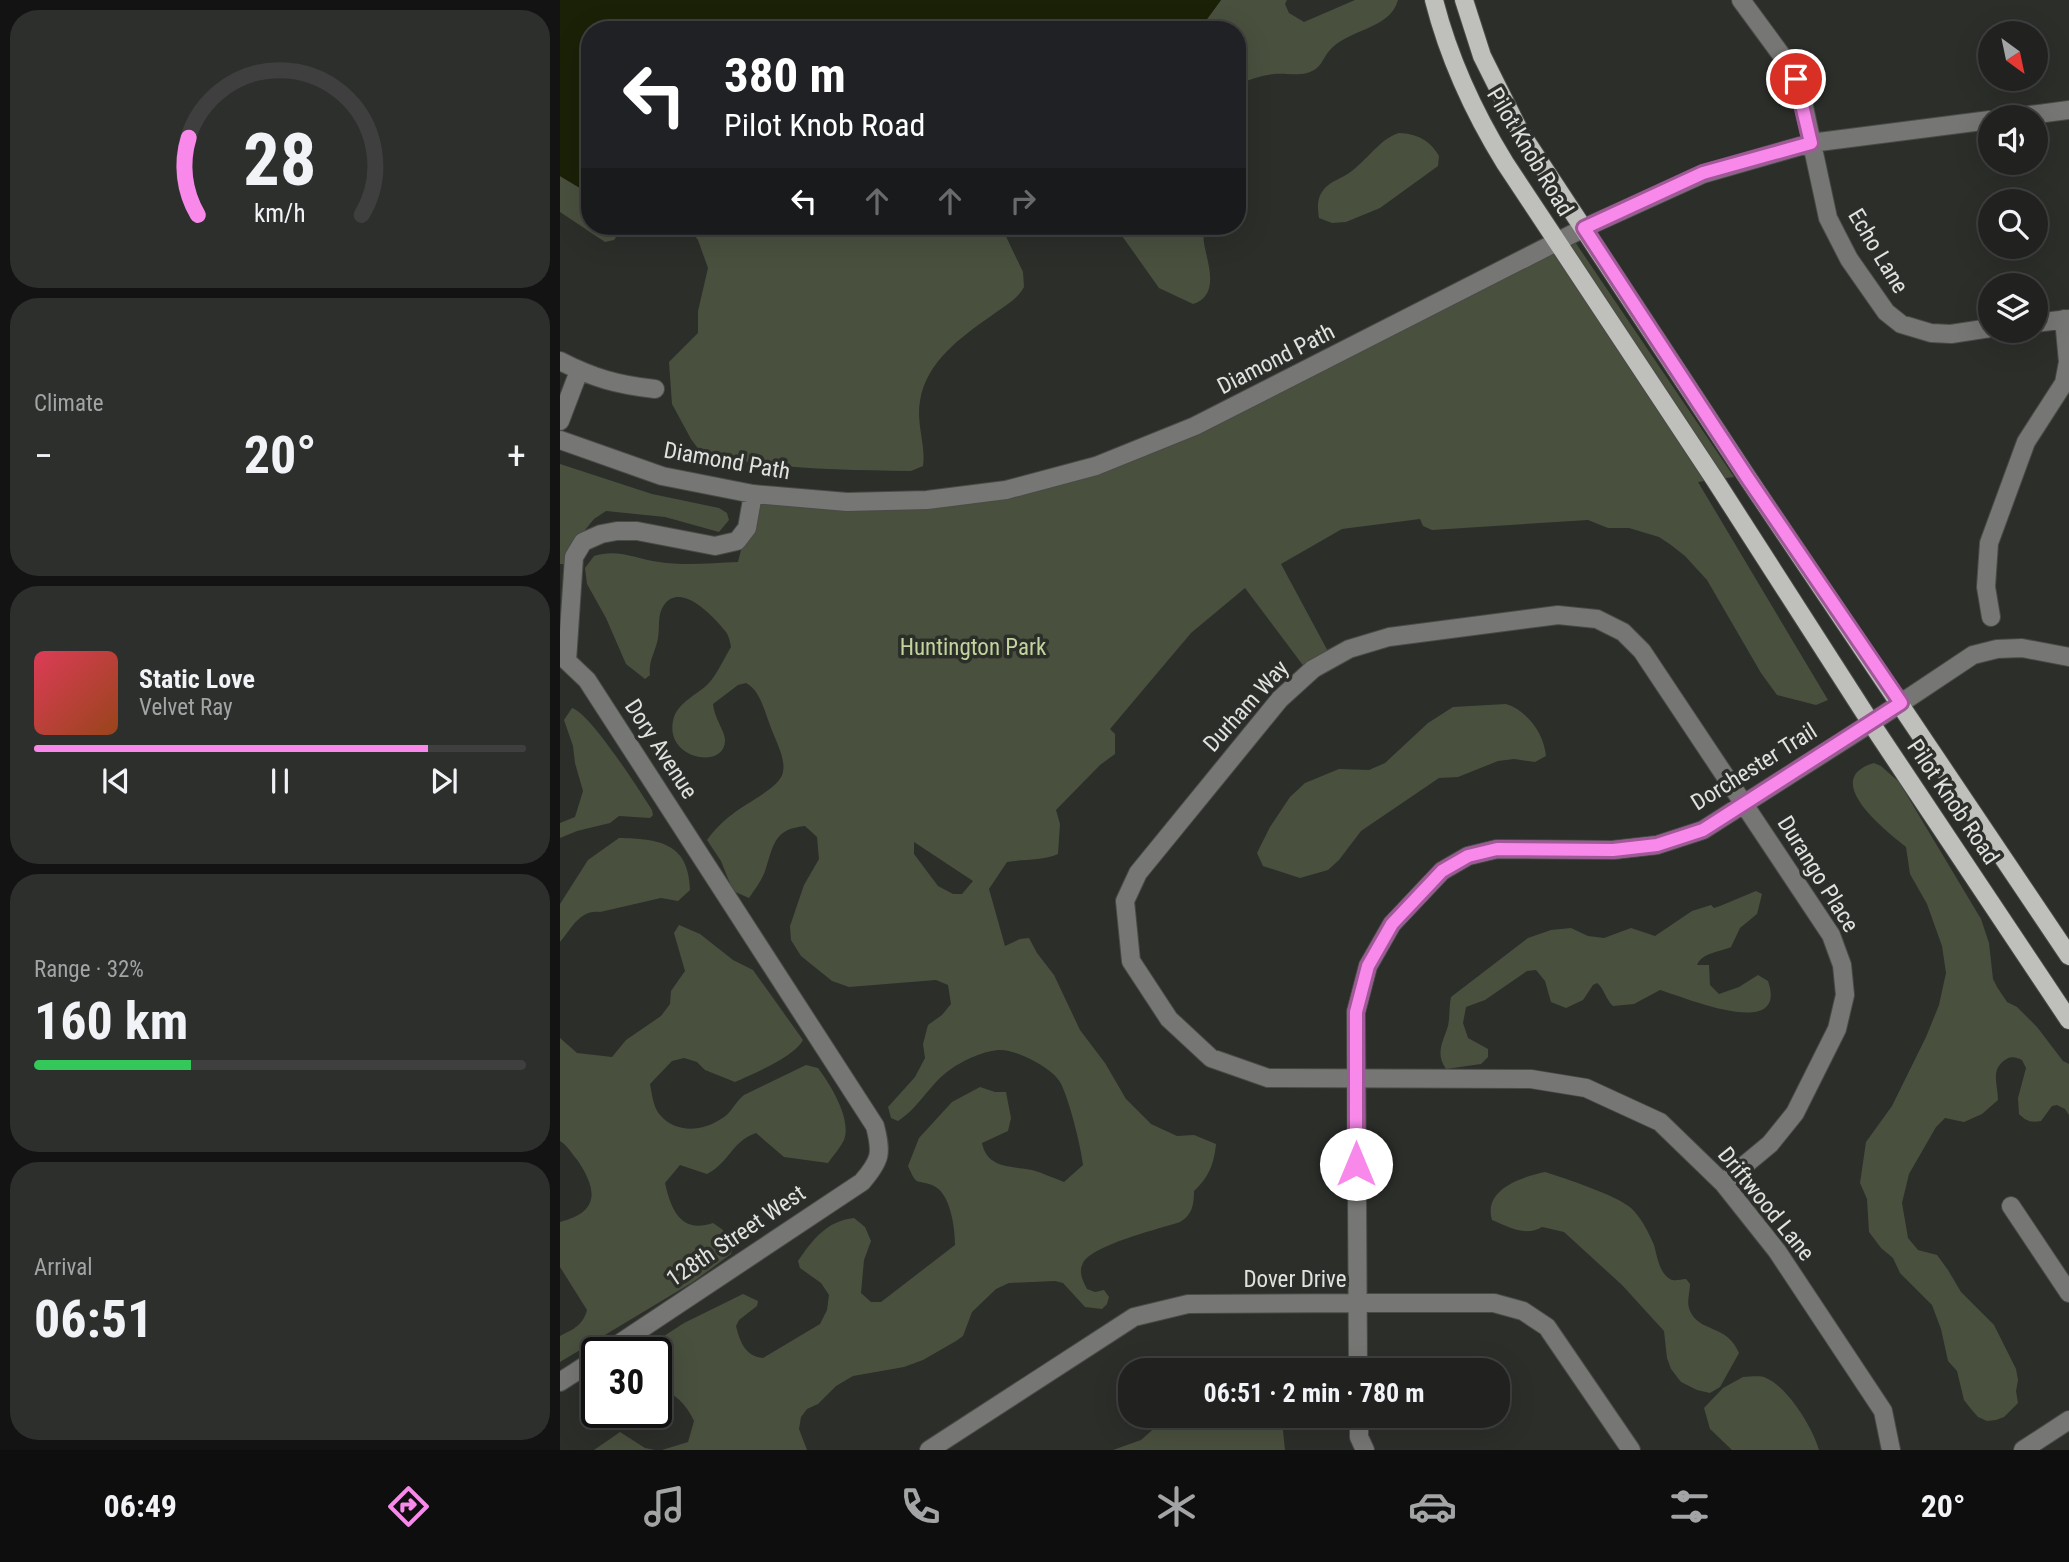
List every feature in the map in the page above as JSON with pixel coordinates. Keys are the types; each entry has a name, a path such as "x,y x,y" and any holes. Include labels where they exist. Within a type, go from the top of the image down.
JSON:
{"main road":[{"name":"Pilot Knob Road","path":"1434,0 1456,72 1483,128 1871,723 2069,1020"},
{"name":"Pilot Knob Road","path":"1464,0 1482,56 1520,132 1747,477 2069,956"}],"street":[{"name":"Echo Lane","path":"1741,0 1791,68 1800,88 1828,218 1849,259 1886,312 1901,324 1931,333 1951,334 1978,330"},
{"path":"2048,113 2069,110"},
{"name":"Diamond Path","path":"560,440 662,476 753,494 847,502 926,500 1006,490 1096,466 1195,426 1584,228 1703,173 1811,143 1978,122"},
{"path":"1992,617 1986,587 1989,543 2026,442 2064,383 2068,362 2067,319 2048,321"},
{"path":"560,360 579,371 616,384 655,389"},
{"path":"560,421 579,371"},
{"name":"Dory Avenue","path":"753,494 747,528 737,541 715,545 637,531 617,531 583,542 574,557 564,664 587,680 875,1126 881,1148"},
{"name":"Durham Way","path":"1355,1080 1268,1078 1211,1058 1169,1019 1131,961 1125,901 1138,873 1280,699 1312,669 1349,649 1389,637 1558,615 1597,619 1623,632 1643,651 1744,804"},
{"name":"Dorchester Trail","path":"1358,1358 1356,1012 1368,966 1392,924 1442,871 1468,856 1497,849 1613,850 1657,845 1703,830 1973,655 1997,649 2022,648 2069,657"},
{"name":"Durango Place","path":"1723,1183 1770,1144 1795,1113 1837,1029 1845,995 1842,965 1831,935 1744,804"},
{"name":"Driftwood Lane","path":"1355,1080 1531,1079 1586,1088 1660,1122 1723,1183 1777,1251 1883,1411 1891,1450"},
{"name":"128th Street West","path":"629,1337 862,1182 876,1166 881,1148"},
{"path":"2011,1206 2069,1293"},
{"name":"Dover Drive","path":"929,1450 1134,1317 1188,1304 1356,1303 1494,1303 1523,1311 1547,1327 1631,1450"},
{"path":"560,1382 581,1368"},
{"path":"2023,1450 2069,1420"},
{"path":"1359,1428 1359,1437 1365,1450"}],"green space":[{"path":"1221,0 1287,0 1285,4 1289,13 1304,22 1355,0 1398,0 1386,18 1337,44 1312,71 1269,75 1246,81 1246,21 1206,21"},
{"path":"1399,133 1417,136 1427,142 1439,156 1438,166 1380,208 1346,222 1332,223 1319,218 1318,201 1326,187 1355,168 1385,140"},
{"path":"560,176 581,189 581,226 560,212"},
{"path":"594,235 618,235 614,240 605,242"},
{"path":"694,235 1005,235 1023,272 1024,287 1014,300 957,342 929,374 919,410 923,466 911,471 832,469 728,459 702,454 672,404 669,362 698,333 698,311 708,268"},
{"path":"1121,235 1204,235 1210,286 1202,300 1193,304 1159,288"},
{"name":"Huntington Park","path":"1571,236 1734,477 1698,482 1828,700 1816,705 1777,695 1761,673 1707,580 1685,556 1659,537 1629,528 1608,528 1588,520 1432,530 1423,526 1420,519 1342,529 1281,564 1331,657 1308,672 1245,588 1191,633 1110,729 1115,734 1115,754 1100,765 1056,810 1060,824 1058,854 1007,862 989,889 1005,946 1029,938 1054,975 1080,1030 1105,1063 1126,1099 1151,1124 1177,1136 1194,1135 1216,1144 1210,1170 1194,1191 1190,1213 1180,1222 1112,1244 1089,1256 1083,1263 1082,1276 1087,1289 1095,1292 1104,1290 1109,1297 1102,1309 1085,1307 1063,1283 1009,1283 996,1289 972,1312 963,1336 956,1341 923,1360 904,1367 853,1376 836,1386 801,1417 799,1429 807,1450 662,1450 688,1442 694,1421 687,1409 672,1394 672,1337 663,1337 684,1323 743,1294 758,1301 757,1306 739,1320 736,1326 744,1347 757,1357 763,1358 820,1324 827,1310 829,1295 821,1283 800,1268 798,1261 822,1232 844,1220 854,1218 865,1227 871,1241 864,1260 861,1293 871,1302 881,1302 955,1245 953,1221 944,1195 932,1185 917,1181 908,1166 919,1138 952,1102 980,1087 1006,1092 1011,1118 1008,1131 982,1143 989,1158 1001,1165 1032,1170 1064,1182 1083,1165 1074,1123 1060,1082 1042,1066 1025,1056 1008,1051 988,1052 962,1062 937,1081 906,1115 898,1121 891,1118 888,1107 915,1077 925,1058 923,1044 928,1025 951,1004 948,985 936,980 849,987 832,981 801,956 791,940 790,926 804,885 819,859 817,837 805,826 787,830 777,839 763,876 749,898 733,891 721,861 707,840 726,819 770,789 781,778 781,754 761,701 751,686 746,683 738,685 713,704 725,739 723,749 716,755 706,757 685,751 677,743 673,732 674,717 680,707 714,676 731,647 727,634 714,618 697,604 679,597 671,599 660,613 650,675 645,679 626,664 606,618 587,584 585,568 594,556 611,553 669,563 738,562 755,495 974,491 1113,457","holes":["914,842 973,881 962,894 953,894 938,886 914,854"]},
{"path":"560,464 652,494 719,508 727,513 729,520 719,532 665,517 606,511 594,519 571,547 564,564 560,564"},
{"path":"1506,704 1521,712 1534,724 1546,756 1535,762 1514,759 1498,761 1458,777 1439,778 1361,831 1328,870 1300,878 1263,866 1257,853 1270,827 1290,797 1305,783 1339,769 1369,770 1385,763 1428,723 1453,707"},
{"path":"572,708 590,723 614,754 652,810 653,815 650,818 619,816 610,823 560,838 560,823 575,817 583,791 564,720"},
{"path":"1874,763 1899,782 1981,919 1989,943 1993,979 1997,987 2007,1002 2017,1007 2037,1027 2063,1061 2069,1064 2069,1115 2065,1109 2052,1106 2041,1121 2034,1122 2019,1114 2018,1098 2026,1068 2022,1060 2011,1057 2000,1064 1996,1073 1998,1100 1982,1114 1964,1122 1945,1118 1936,1127 1909,1174 1902,1203 1908,1238 1918,1250 1937,1255 1961,1292 1994,1325 2016,1369 2018,1403 2004,1417 1996,1420 1987,1421 1978,1417 1964,1400 1957,1371 1948,1361 1932,1305 1900,1273 1893,1258 1869,1232 1867,1199 1860,1183 1866,1142 1892,1106 1926,1037 1939,1005 1946,973 1942,946 1927,904 1910,874 1906,847 1873,818 1855,792 1853,781 1859,771"},
{"path":"619,838 646,840 669,846 684,862 690,890 678,901 661,898 587,913 560,942 560,904 588,860"},
{"path":"1756,891 1762,894 1757,914 1740,928 1731,947 1707,955 1697,965 1709,965 1710,985 1719,994 1739,987 1758,975 1768,981 1770,999 1763,1009 1749,1013 1731,1011 1660,990 1634,1004 1613,1006 1597,983 1583,1000 1566,1008 1551,1002 1545,981 1536,970 1527,971 1485,1000 1466,1007 1463,1023 1468,1038 1488,1049 1488,1057 1481,1064 1446,1069 1441,1058 1441,1048 1448,1026 1451,997 1528,938 1551,930 1571,928 1588,936 1604,938 1631,928 1655,936 1692,911 1711,905 1714,908"},
{"path":"679,925 700,934 733,960 753,970 803,1040 782,1059 735,1082 705,1070 697,1062 684,1058 672,1061 650,1084 654,1104 660,1115 666,1121 682,1128 706,1126 724,1117 744,1095 806,1065 818,1068 834,1092 845,1122 844,1140 828,1163 784,1157 756,1133 741,1142 721,1164 707,1174 680,1165 665,1183 674,1210 685,1222 702,1226 713,1223 722,1229 732,1244 731,1254 693,1282 602,1337 581,1337 581,1349 560,1362 560,1336 577,1326 587,1310 560,1267 560,1222 573,1218 588,1206 591,1191 585,1172 560,1141 560,1038 577,1053 612,1057 626,1040 661,1016 670,1004 671,991 685,971 674,933"},
{"path":"1545,1172 1614,1198 1631,1208 1638,1216 1652,1240 1663,1273 1672,1280 1686,1279 1690,1284 1688,1304 1694,1318 1728,1337 1739,1353 1720,1387 1710,1393 1681,1382 1667,1358 1664,1331 1622,1285 1564,1232 1542,1227 1523,1231 1492,1220 1493,1200 1506,1186"},
{"path":"1743,1377 1764,1377 1783,1390 1805,1420 1819,1450 1732,1450 1710,1429 1704,1408 1723,1388"},
{"path":"1154,1428 1282,1428 1285,1450 1113,1450 1141,1440"},
{"path":"620,1432 645,1448 655,1450 594,1450"}],"shaded area":[{"path":"560,0 1221,0 1206,21 581,21 581,189 560,176"}],"route":[{"path":"1356,1164 1356,1012 1368,966 1392,924 1442,871 1468,856 1497,849 1613,850 1657,845 1703,830 1901,703 1747,477 1584,228 1703,173 1811,143 1796,79"}]}
